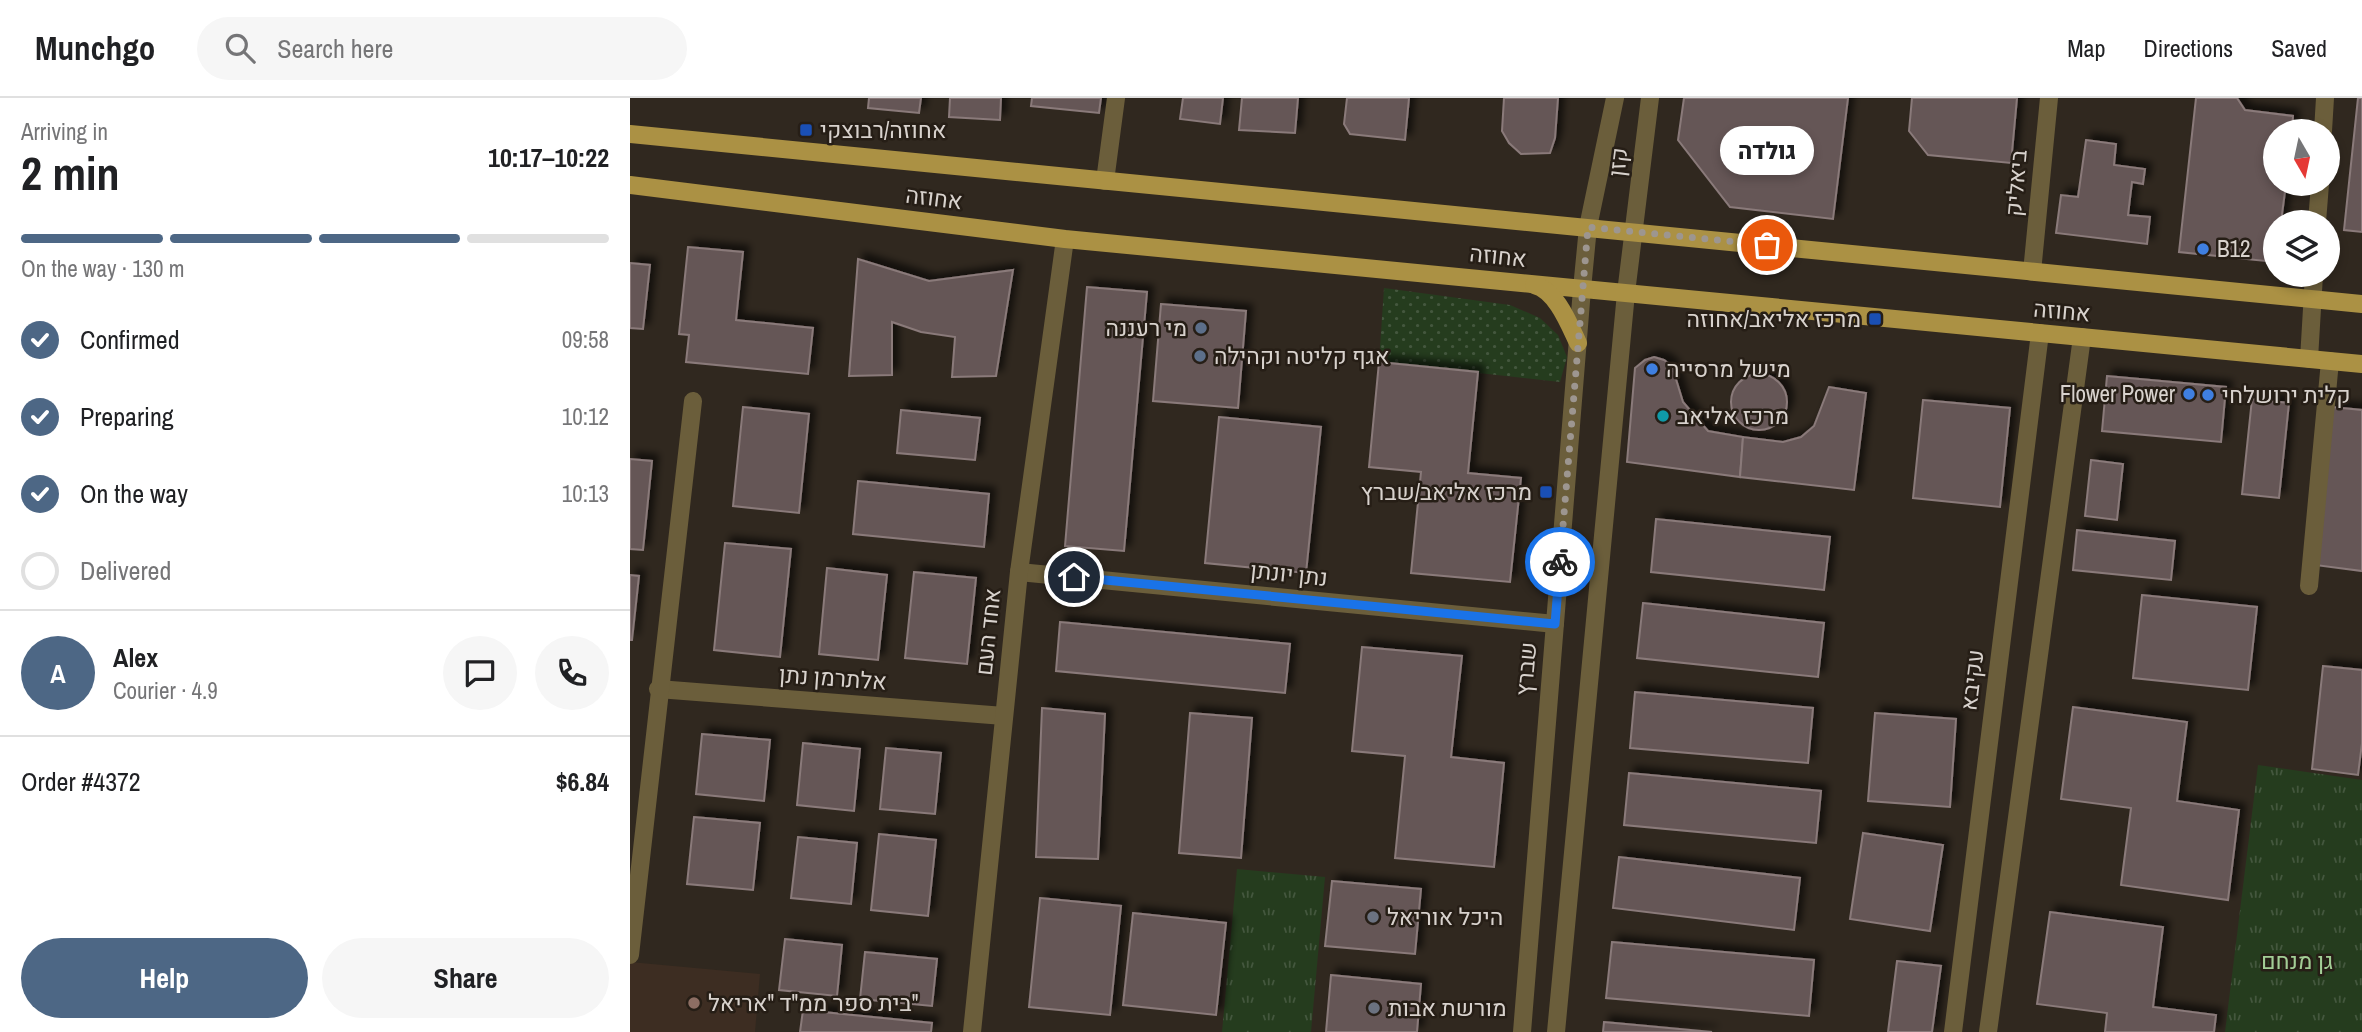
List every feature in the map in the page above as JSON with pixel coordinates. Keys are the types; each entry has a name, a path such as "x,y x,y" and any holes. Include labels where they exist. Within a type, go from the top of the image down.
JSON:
{"main road":[{"name":"אחוזה","path":"630,134 2362,304"},
{"name":"אחוזה","path":"630,184 1065,239 2362,364"},
{"path":"1523,283 1540,286 1556,302 1578,344"}],"street":[{"path":"1105,181 1116,98"},
{"name":"קזן","path":"1588,227 1615,98"},
{"name":"קזן","path":"1634,231 1650,98"},
{"name":"ביאליק","path":"2032,272 2049,98"},
{"path":"2324,119 2325,98"},
{"name":"שברץ","path":"1522,1032 1588,227"},
{"path":"1556,1032 1634,231"},
{"name":"אחד העם","path":"972,1032 1018,572 1065,239"},
{"path":"2309,359 2313,287"},
{"name":"עקיבא","path":"1953,1032 2040,333"},
{"path":"1988,1032 2082,337"},
{"path":"2309,586 2330,361"},
{"path":"630,955 693,401"},
{"name":"נתן יונתן","path":"1018,572 1555,624"},
{"name":"אלתרמן נתן","path":"659,689 1004,716"}],"shaded area":[{"name":"בית ספר ממ\"ד \"אריאל\"","path":"630,962 760,974 755,1032 630,1032"}],"green space":[{"path":"1384,288 1510,305 1540,318 1558,335 1567,357 1560,382 1379,362"},
{"name":"גן מנחם","path":"2258,765 2362,780 2362,1032 2225,1032"},
{"path":"1237,869 1325,877 1311,1032 1222,1032"}],"building":[{"path":"869,98 921,98 919,113 868,108"},
{"path":"950,98 1001,98 1000,120 949,117"},
{"path":"1032,98 1101,98 1099,113 1031,106"},
{"path":"1183,98 1223,98 1220,124 1180,119"},
{"path":"1242,98 1298,98 1295,133 1239,130"},
{"path":"1347,98 1409,98 1405,140 1350,134 1344,124"},
{"path":"1504,98 1558,98 1555,138 1550,153 1521,154 1509,143 1502,131"},
{"path":"1684,98 1848,98 1833,219 1730,207 1678,140"},
{"path":"1912,98 2017,98 2011,163 1928,155 1909,131"},
{"path":"2196,98 2237,98 2245,110 2293,116 2293,119 2263,119 2263,196 2284,196 2283,210 2263,210 2263,261 2179,252"},
{"path":"2358,98 2362,98 2362,232 2344,230"},
{"path":"2086,140 2116,144 2114,165 2145,169 2143,184 2132,182 2128,215 2150,217 2147,244 2056,233 2061,195 2078,197"},
{"path":"688,247 743,252 736,320 813,328 808,374 686,362 689,335 679,334"},
{"path":"858,259 929,281 1013,270 996,376 952,377 955,337 921,332 892,322 892,375 849,376"},
{"path":"630,263 650,265 643,329 630,328"},
{"path":"1087,287 1147,292 1124,551 1065,546"},
{"name":"אגף קליטה וקהילה","path":"1161,304 1246,311 1238,408 1153,401"},
{"name":"מרכז אליאב","path":"1654,357 1672,366 1683,402 1708,431 1743,437 1740,477 1627,462 1635,368"},
{"path":"1379,362 1478,372 1468,473 1521,478 1510,582 1411,573 1421,472 1369,467"},
{"path":"1754,374 1764,374 1779,382 1785,391 1785,413 1779,422 1764,430 1754,430 1736,418 1731,407 1731,397 1743,379"},
{"path":"2107,376 2226,387 2221,442 2102,431"},
{"path":"1829,387 1866,393 1854,490 1740,477 1743,437 1783,442 1801,437 1814,426"},
{"path":"2252,399 2289,403 2279,498 2242,494"},
{"path":"1923,400 2010,408 2000,507 1913,498"},
{"path":"743,407 809,414 799,513 733,506"},
{"path":"2332,407 2362,410 2362,571 2315,565"},
{"path":"901,410 980,418 975,460 897,453"},
{"path":"1219,417 1321,427 1306,573 1205,563"},
{"path":"630,459 652,461 643,550 630,549"},
{"path":"2091,460 2123,464 2117,520 2085,516"},
{"path":"858,481 989,494 984,547 853,534"},
{"path":"1656,519 1830,537 1824,590 1651,572"},
{"path":"2077,530 2175,541 2171,580 2073,570"},
{"path":"725,543 791,549 780,657 714,650"},
{"path":"827,568 887,575 878,660 819,654"},
{"path":"914,572 976,578 967,664 905,658"},
{"path":"630,575 639,576 632,640 630,640"},
{"path":"2142,595 2257,607 2248,690 2133,678"},
{"path":"1643,603 1824,623 1818,677 1637,658"},
{"path":"1060,622 1290,644 1285,693 1056,671"},
{"path":"1362,647 1462,656 1451,757 1504,763 1494,867 1395,858 1405,756 1352,751"},
{"path":"2323,666 2362,670 2362,743 2358,775 2312,769"},
{"path":"1635,692 1813,708 1808,763 1630,748"},
{"path":"2073,707 2187,722 2177,801 2239,810 2228,900 2121,885 2131,808 2061,799"},
{"path":"1042,708 1105,714 1098,859 1036,857"},
{"path":"1190,713 1252,718 1241,858 1179,853"},
{"path":"1875,713 1956,719 1950,807 1868,801"},
{"path":"702,734 770,740 764,801 696,794"},
{"path":"803,743 860,749 854,811 797,805"},
{"path":"886,748 941,753 935,814 880,809"},
{"path":"1629,773 1821,791 1816,843 1624,825"},
{"path":"694,817 760,823 753,890 687,884"},
{"path":"1863,833 1943,845 1930,931 1850,919"},
{"path":"879,834 936,840 928,916 871,910"},
{"path":"798,837 857,843 851,904 791,898"},
{"path":"1619,857 1800,878 1794,930 1613,908"},
{"name":"היכל אוריאל","path":"1332,881 1421,889 1415,954 1325,946"},
{"path":"1040,898 1121,906 1110,1015 1029,1007"},
{"path":"2050,912 2163,927 2153,1007 2216,1015 2214,1032 2105,1032 2107,1013 2037,1004"},
{"path":"1133,913 1226,923 1216,1015 1123,1005"},
{"path":"785,939 842,945 837,996 779,990"},
{"path":"1612,942 1814,960 1809,1016 1606,998"},
{"path":"865,952 937,959 932,1006 860,999"},
{"path":"1897,961 1941,966 1932,1032 1888,1032"},
{"name":"מורשת אבות","path":"1331,975 1421,984 1417,1032 1326,1032"},
{"path":"803,1010 932,1023 931,1032 800,1032"},
{"path":"1604,1022 1712,1032 1603,1032"}],"way so far":[{"path":"1560,562 1588,227 1767,245"}],"place":[{"name":"אחוזה/רבוצקי","path":"806,130"},
{"name":"גולדה","path":"1767,245"},
{"name":"B12","path":"2203,249"},
{"name":"מרכז אליאב/אחוזה","path":"1875,319"},
{"name":"מי רעננה","path":"1201,328"},
{"name":"אגף קליטה וקהילה","path":"1200,356"},
{"name":"מישל מרסייה","path":"1652,369"},
{"name":"Flower Power","path":"2189,394"},
{"name":"קלית ירושלחי","path":"2208,395"},
{"name":"מרכז אליאב","path":"1663,416"},
{"name":"מרכז אליאב/שברץ","path":"1546,492"},
{"name":"היכל אוריאל","path":"1373,917"},
{"name":"בית ספר ממ\"ד \"אריאל\"","path":"694,1003"},
{"name":"מורשת אבות","path":"1374,1008"}],"route":[{"path":"1074,577 1555,624 1560,562"}]}
